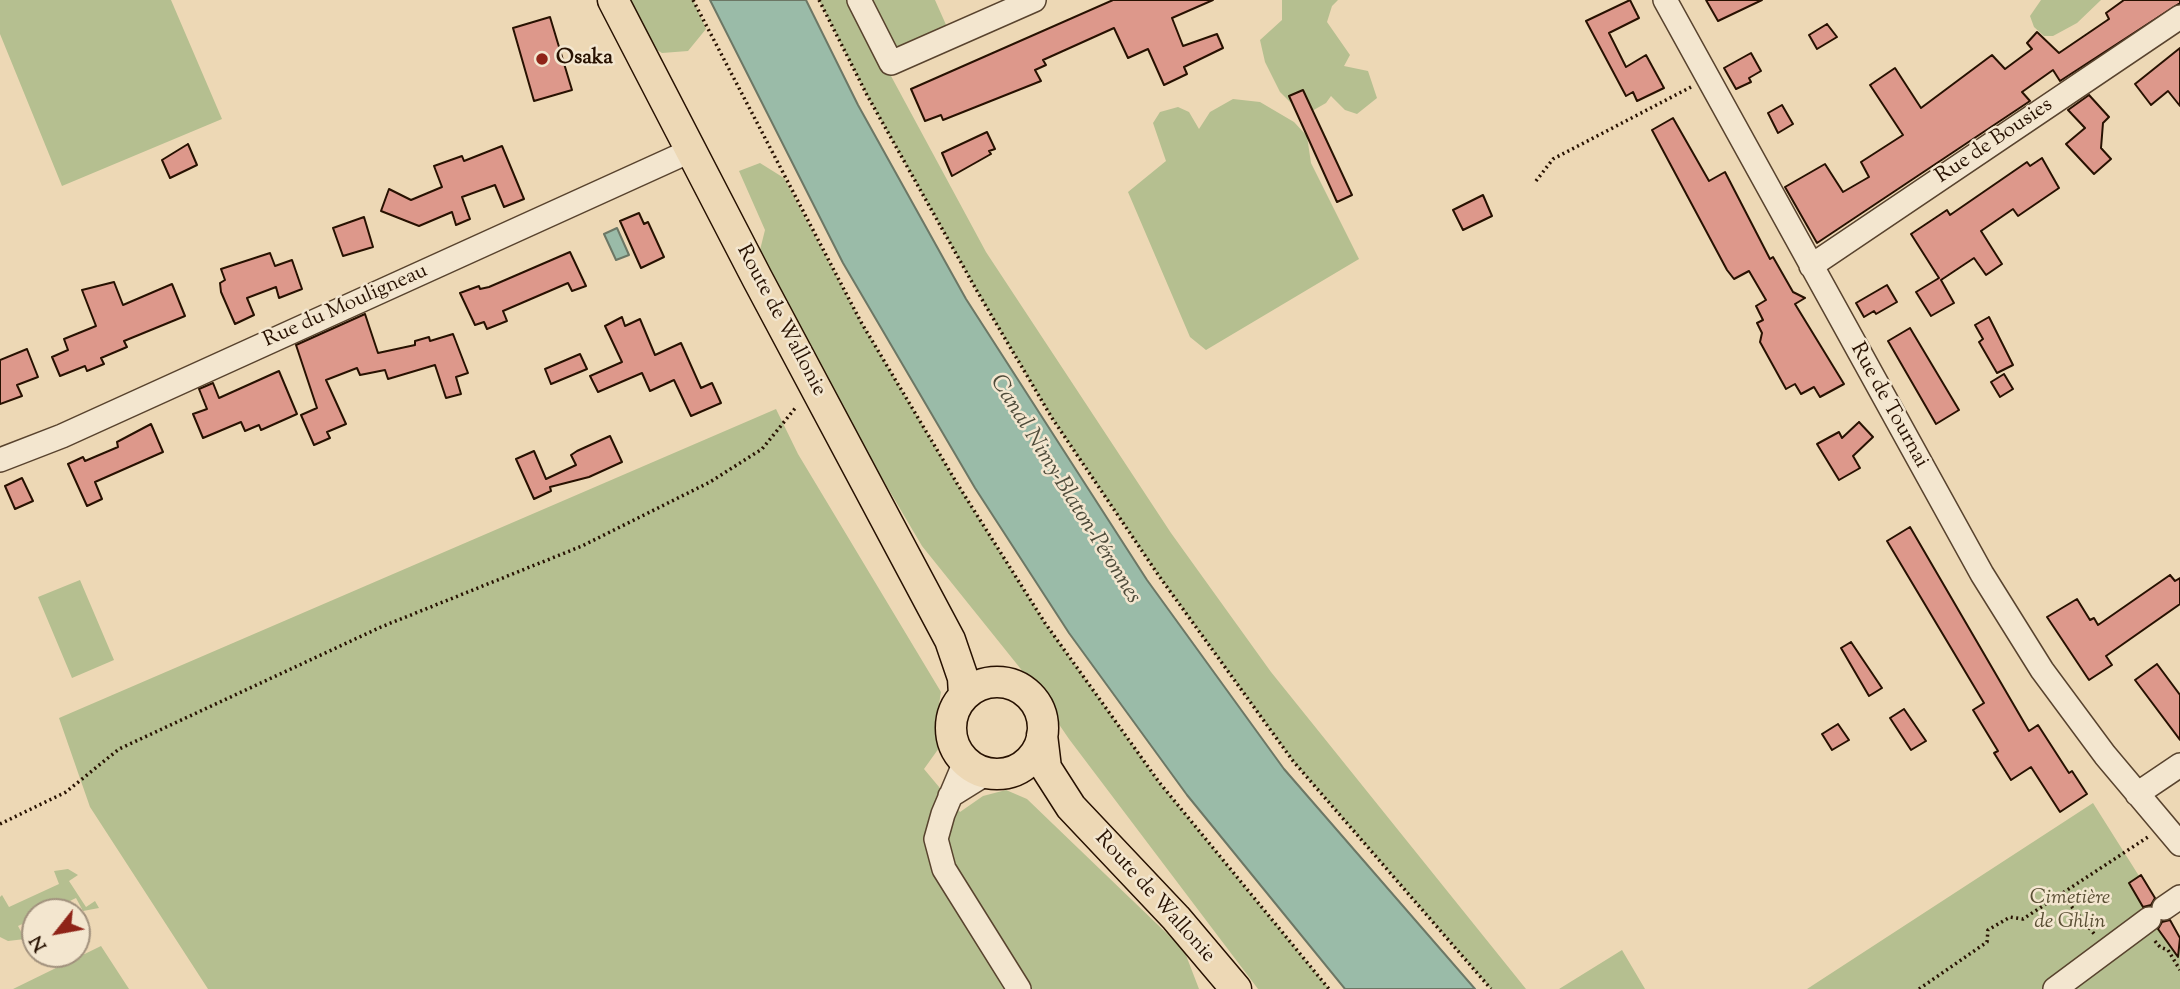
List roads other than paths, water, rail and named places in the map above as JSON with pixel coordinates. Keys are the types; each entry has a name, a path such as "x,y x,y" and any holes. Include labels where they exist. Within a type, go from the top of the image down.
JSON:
{"main road":[{"name":"Route de Wallonie","path":"613,0 690,151 950,640"},
{"path":"950,640 975,668 1030,696 1039,709 1046,768 1071,807"},
{"path":"950,640 963,678 964,695 951,722 954,743 984,770 1031,781 1071,807"},
{"path":"964,695 983,685 1004,682"},
{"path":"984,770 1024,766 1032,757 1042,735"},
{"name":"Route de Wallonie","path":"1071,807 1176,918 1236,989"}],"street":[{"path":"859,0 891,63 1034,0"},
{"name":"Rue de Tournai","path":"1665,0 1706,79 1982,575 2042,670 2137,794 2180,844"},
{"name":"Rue de Bousies","path":"1811,265 2180,18"},
{"name":"Rue du Mouligneau","path":"0,460 62,436 690,151"},
{"path":"2137,794 2180,765"},
{"path":"984,770 950,796 936,839 944,869 1019,989"},
{"path":"2055,989 2159,912"}],"water":[{"name":"Canal Nimy-Blaton-Péronnes","path":"710,0 806,0 858,105 966,299 1147,580 1284,769 1475,989 1345,989 1187,795 1069,633 975,488 843,263"},
{"path":"617,228 629,255 616,260 604,234"}],"place":[{"name":"Osaka","path":"542,59"}],"park label":[{"name":"Cimetière de Ghlin","path":"2070,911"}]}
